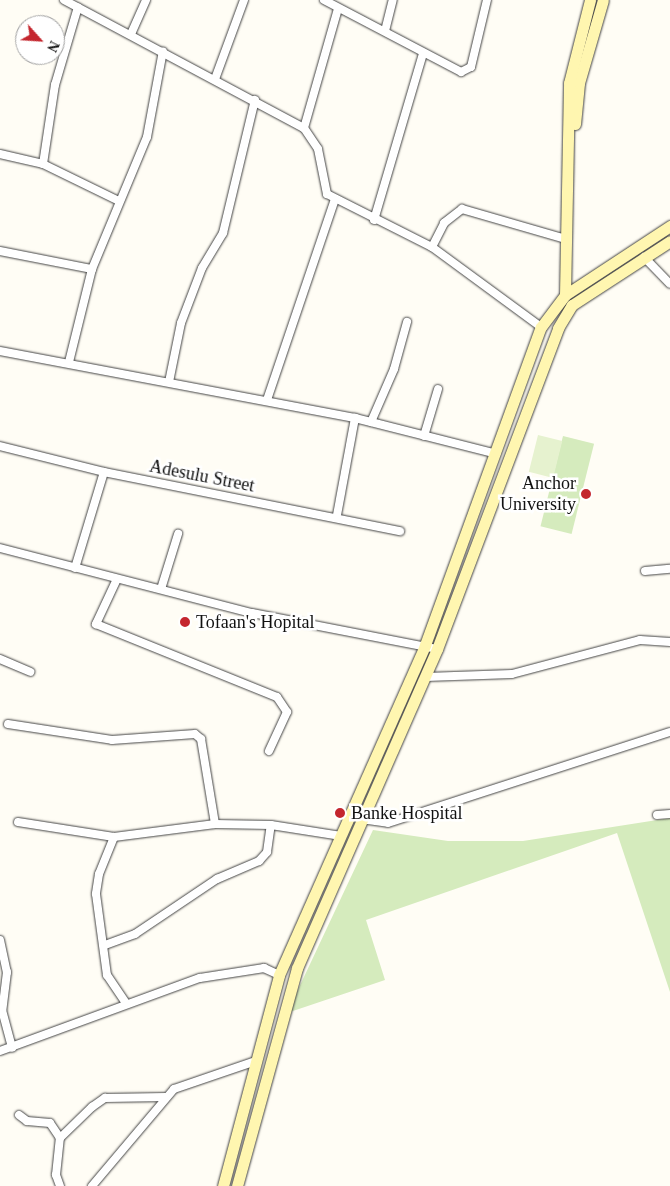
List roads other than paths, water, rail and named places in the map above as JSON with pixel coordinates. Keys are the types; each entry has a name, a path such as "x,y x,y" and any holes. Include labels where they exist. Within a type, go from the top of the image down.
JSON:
{"street":[{"path":"64,0 255,100 304,128 318,149 326,192 335,199 374,220 432,247 541,327"},
{"path":"131,34 146,0"},
{"path":"215,79 244,0"},
{"path":"324,0 423,53 467,71 487,0"},
{"path":"385,31 393,0"},
{"path":"569,293 566,239 569,83 590,0"},
{"path":"569,293 574,139 579,83 603,0"},
{"path":"43,164 55,85 78,8"},
{"path":"304,128 338,9"},
{"path":"69,362 92,269 119,201 148,137 163,51"},
{"path":"374,220 423,53"},
{"path":"169,382 181,323 202,268 223,233 255,100"},
{"path":"0,154 43,164 119,201"},
{"path":"267,400 335,199"},
{"path":"432,247 444,223 462,208 566,239"},
{"path":"223,1186 253,1062 279,975 425,645 497,454 541,327 569,293 670,226"},
{"path":"237,1186 297,968 361,819 438,650 558,328 572,305 670,241"},
{"path":"0,251 92,269"},
{"path":"644,257 670,284"},
{"path":"371,422 394,370 407,322"},
{"path":"0,351 69,362 355,418 497,454"},
{"path":"424,436 438,389"},
{"path":"337,515 355,418"},
{"name":"Adesulu Street","path":"0,446 104,472 337,515 400,531"},
{"path":"75,568 104,472"},
{"path":"161,589 178,534"},
{"path":"0,548 252,613 425,645 438,650"},
{"path":"646,571 670,569"},
{"path":"117,578 96,624 277,697 287,712 268,751"},
{"path":"426,677 512,674 640,640 670,642"},
{"path":"0,659 30,672"},
{"path":"8,724 112,740 195,734 201,739 215,824"},
{"path":"361,819 388,823 670,732"},
{"path":"657,815 670,814"},
{"path":"18,822 114,837 215,824 271,825 341,836"},
{"path":"104,945 135,934 217,879 258,861 267,852 271,825"},
{"path":"114,837 98,874 96,894 107,975 125,1002"},
{"path":"0,940 7,972 2,1010 12,1048"},
{"path":"0,1051 12,1048 125,1002 200,978 264,968 279,975"},
{"path":"92,1186 166,1097 186,1083 253,1062"},
{"path":"60,1138 102,1099 166,1097"},
{"path":"19,1115 27,1121 50,1123 60,1138 56,1175 60,1186"}],"place":[{"name":"Anchor University","path":"586,494"},
{"name":"Tofaan's Hopital","path":"185,622"},
{"name":"Banke Hospital","path":"340,813"}]}
